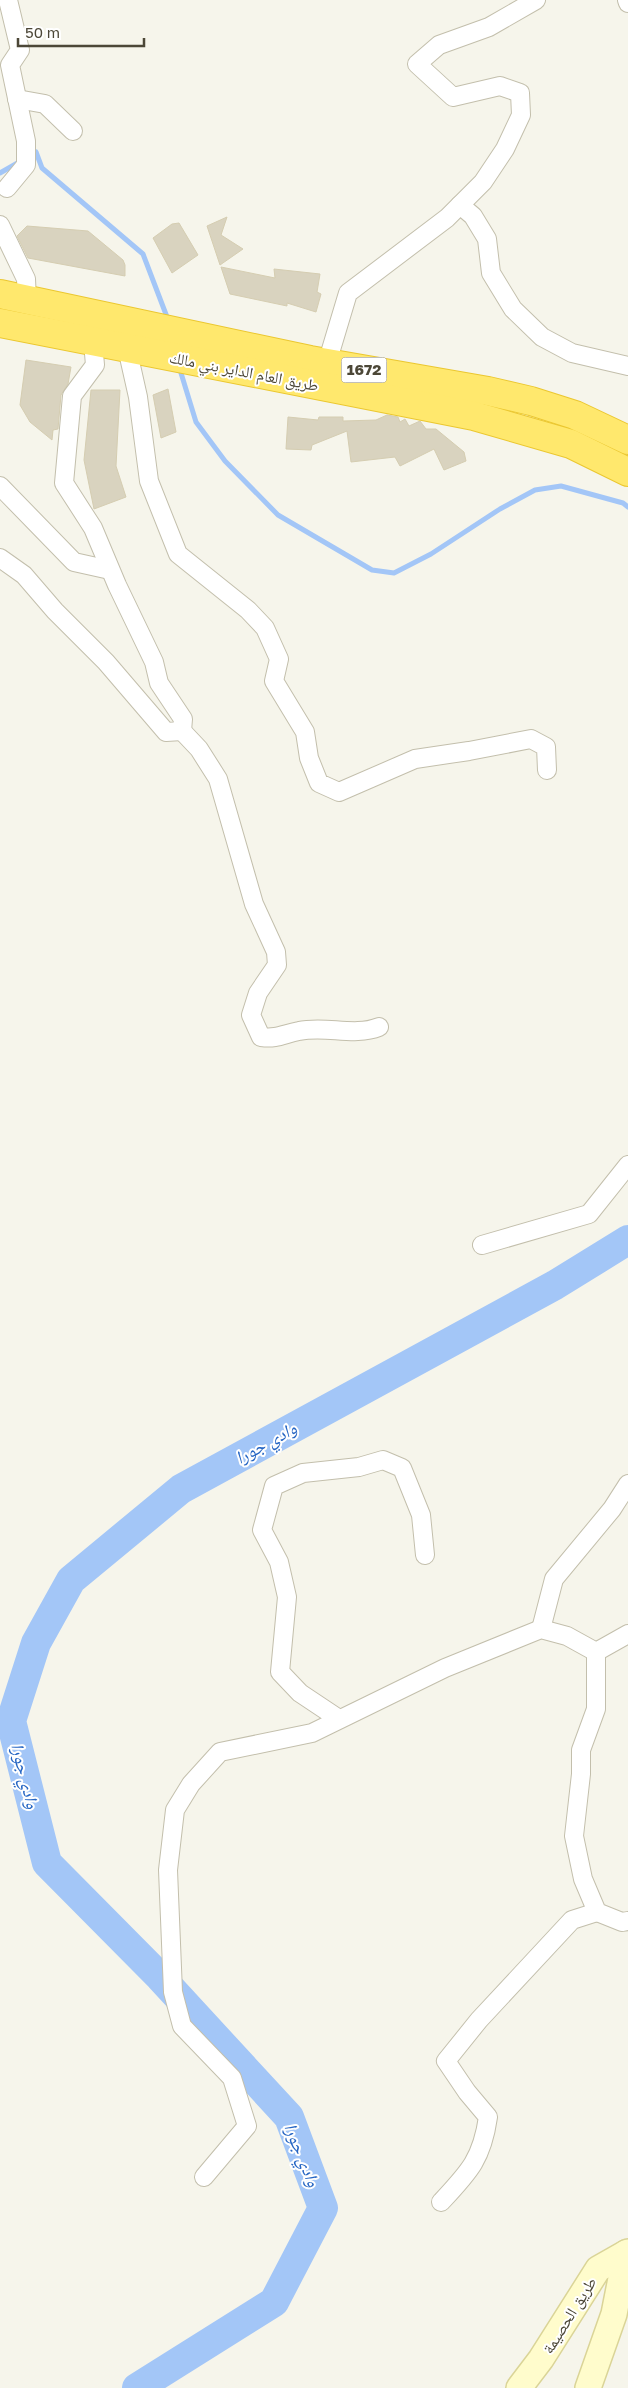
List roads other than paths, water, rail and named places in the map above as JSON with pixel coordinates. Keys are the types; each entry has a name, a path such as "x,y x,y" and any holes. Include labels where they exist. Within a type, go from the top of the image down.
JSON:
{"highway":[{"name":"طريق العام الداير بني مالك","path":"0,294 327,363 488,391 531,401 574,415 628,440"},
{"name":"طريق العام الداير بني مالك","path":"0,323 474,416 571,444 628,472"}],"street":[{"path":"2,189 26,165 26,141 10,65 20,50 8,0"},
{"path":"327,363 348,294 447,218 483,182 505,150 522,115 520,94 500,86 453,97 417,64 439,45 489,27 536,0"},
{"path":"17,99 45,104 73,131"},
{"path":"460,205 473,216 487,239 491,273 513,308 542,337 572,352 628,366"},
{"path":"0,225 26,279 27,300"},
{"path":"93,342 95,365 72,396 64,483 93,528 110,570 154,662 159,683 183,719 182,731 199,749 218,779 254,904 276,952 277,965 258,993 251,1015 254,1025 261,1037 275,1038 298,1031 319,1029 366,1032 379,1027"},
{"path":"127,348 138,397 149,481 178,554 248,610 265,628 279,659 274,681 305,732 309,758 319,783 339,792 415,759 532,739 546,747 547,770"},
{"path":"0,486 74,562 110,570"},
{"path":"0,558 24,575 106,662 166,732 182,731"},
{"path":"482,1245 589,1214 628,1165"},
{"path":"339,1719 300,1693 280,1672 287,1597 279,1562 262,1530 274,1486 303,1473 359,1467 383,1460 402,1468 421,1515 425,1556"},
{"path":"540,1629 554,1579 612,1509 628,1484"},
{"path":"204,2177 247,2126 232,2078 182,2026 173,1992 168,1870 175,1810 190,1784 220,1752 312,1733 445,1668 540,1629 567,1636 596,1652"},
{"path":"596,1652 628,1634"},
{"path":"596,1652 596,1709 581,1750 580,1783 574,1836 583,1879 597,1912"},
{"path":"441,2202 467,2174 480,2151 484,2143 488,2117 467,2092 446,2060 479,2020 572,1920 597,1912 622,1922 628,1921"},
{"path":"588,2388 614,2314 627,2253"},
{"name":"طريق الحصيمة","path":"519,2388 541,2359 598,2269 627,2253"}],"waterway":[{"path":"31,155 36,152 42,168 143,254 167,317"},
{"path":"0,173 21,161"},
{"path":"181,373 196,422 225,461 278,515 372,570 394,573 431,554 500,509 535,490 561,486 623,503 628,507"},
{"name":"وادي جورا","path":"137,2388 274,2302 323,2208 289,2117 160,1977 47,1863 11,1721 36,1643 71,1580 181,1489 555,1285 628,1240"}]}
